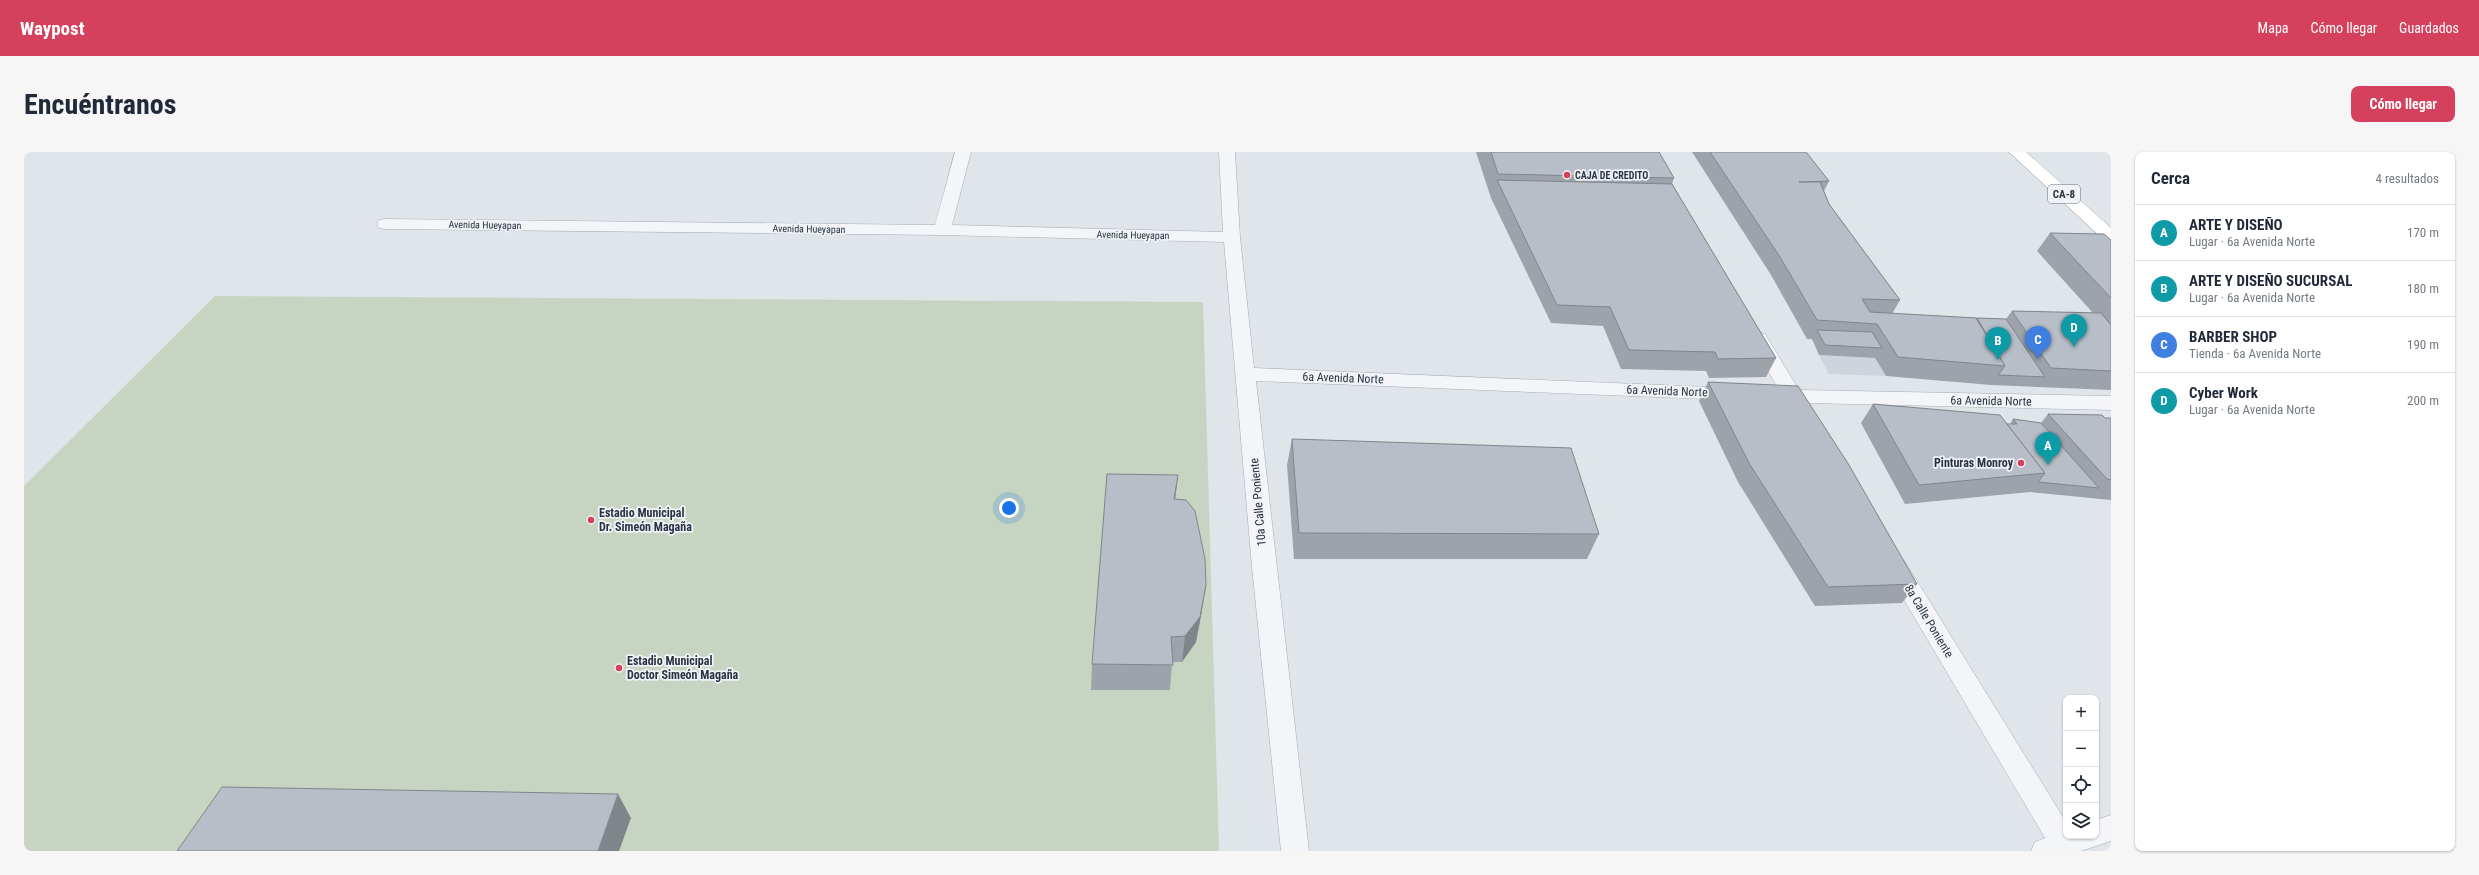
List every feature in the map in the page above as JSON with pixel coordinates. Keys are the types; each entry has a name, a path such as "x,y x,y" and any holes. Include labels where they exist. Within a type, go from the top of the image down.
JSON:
{"main road":[{"name":"CA-8","path":"2017,152 2111,237"}],"street":[{"path":"942,230 963,152"},
{"name":"10a Calle Poniente","path":"1227,152 1232,237 1247,374 1264,567 1295,851"},
{"name":"Avenida Hueyapan","path":"385,224 942,230 1232,237"},
{"path":"1748,322 1810,424"},
{"name":"6a Avenida Norte","path":"1247,374 1793,397 2111,403"},
{"name":"8a Calle Poniente","path":"1884,546 2066,844"},
{"path":"2099,832 2111,828"}],"shaded area":[{"path":"1819,355 1875,358 1886,376 1829,374"}],"green space":[{"name":"Estadio Municipal Doctor Simeón Magaña","path":"215,296 1203,302 1219,851 24,851 24,486"}],"building":[{"path":"1491,152 1659,152 1674,178 1498,174"},
{"path":"1710,152 1806,152 1829,181 1799,182 1820,182 1829,204 1900,300 1862,299 1870,312 1976,318 2005,366 1898,357 1877,324 1817,320 1780,257"},
{"path":"1497,180 1672,184 1776,358 1718,359 1715,352 1629,350 1610,307 1557,305"},
{"path":"2050,233 2104,234 2111,240 2111,298"},
{"path":"2012,311 2101,313 2111,325 2111,371 2051,368"},
{"path":"1977,318 2006,319 2045,377 1998,375 2005,366"},
{"path":"1817,330 1872,332 1882,348 1825,345"},
{"path":"1708,382 1798,386 1849,465 1917,584 1828,587 1749,463"},
{"path":"1873,404 2000,415 2045,473 1919,485"},
{"path":"2048,414 2102,415 2105,418 2111,418 2111,480 2107,479"},
{"path":"2013,419 2041,423 2099,488 2038,482 2045,473 2007,424 2017,424"},
{"path":"1292,439 1571,448 1599,534 1299,533"},
{"path":"1107,474 1178,475 1174,499 1186,500 1195,511 1205,559 1206,585 1200,617 1185,636 1171,637 1173,665 1092,664"},
{"path":"222,787 618,794 598,851 177,851"}],"place":[{"name":"CAJA DE CREDITO","path":"1567,175"},
{"name":"Cyber Work","path":"2074,347"},
{"name":"BARBER SHOP","path":"2038,359"},
{"name":"ARTE Y DISEÑO SUCURSAL","path":"1998,360"},
{"name":"Pinturas Monroy","path":"2021,463"},
{"name":"ARTE Y DISEÑO","path":"2048,465"},
{"name":"Estadio Municipal Dr. Simeón Magaña","path":"591,520"},
{"name":"Estadio Municipal Doctor Simeón Magaña","path":"619,668"}]}
